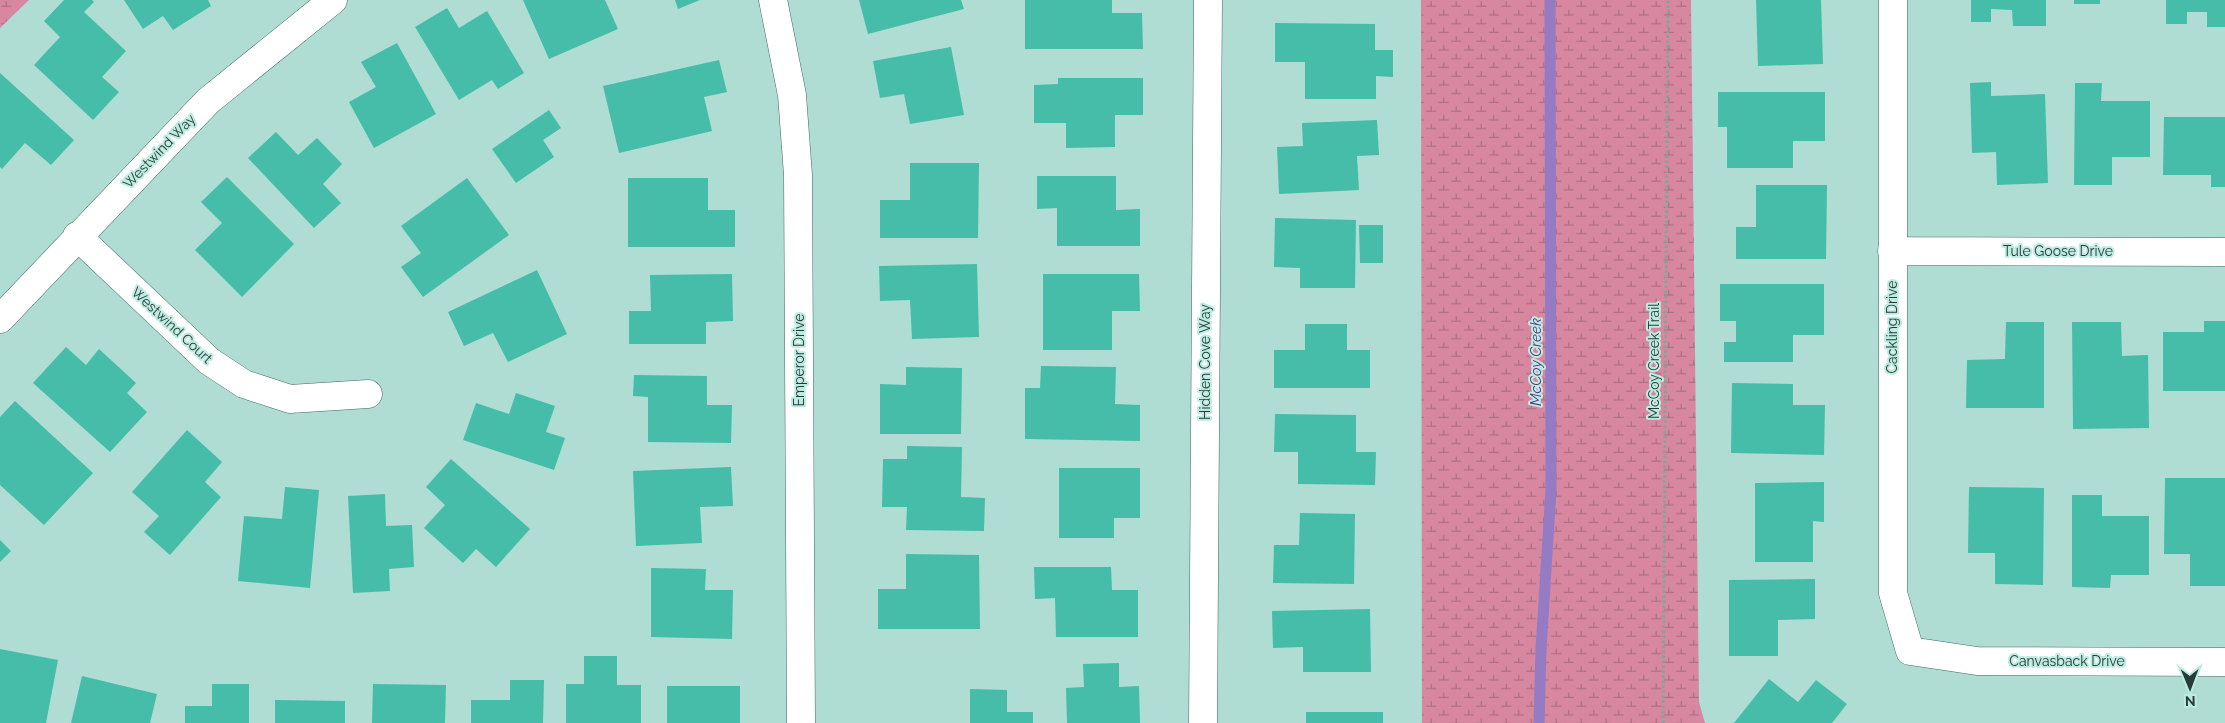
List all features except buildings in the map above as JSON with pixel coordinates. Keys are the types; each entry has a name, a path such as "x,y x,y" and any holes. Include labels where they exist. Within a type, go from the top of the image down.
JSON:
{"street":[{"name":"Westwind Way","path":"0,319 77,236 208,101 333,0"},
{"name":"Emperor Drive","path":"773,0 792,95 798,175 801,723"},
{"name":"Hidden Cove Way","path":"1203,723 1208,0"},
{"name":"Cackling Drive","path":"1893,0 1893,593 1910,651"},
{"name":"Westwind Court","path":"77,236 209,361 244,384 290,400 368,394"},
{"name":"Tule Goose Drive","path":"1892,251 2225,252"},
{"name":"Canvasback Drive","path":"1910,651 1977,661 2225,662"}],"path":[{"name":"McCoy Creek Trail","path":"1664,723 1668,0"}],"green space":[{"path":"0,0 29,0 0,28"},
{"path":"1421,0 1691,0 1699,702 1705,723 1422,723"}],"waterway":[{"name":"McCoy Creek","path":"1539,723 1541,649 1551,490 1550,0"}]}
